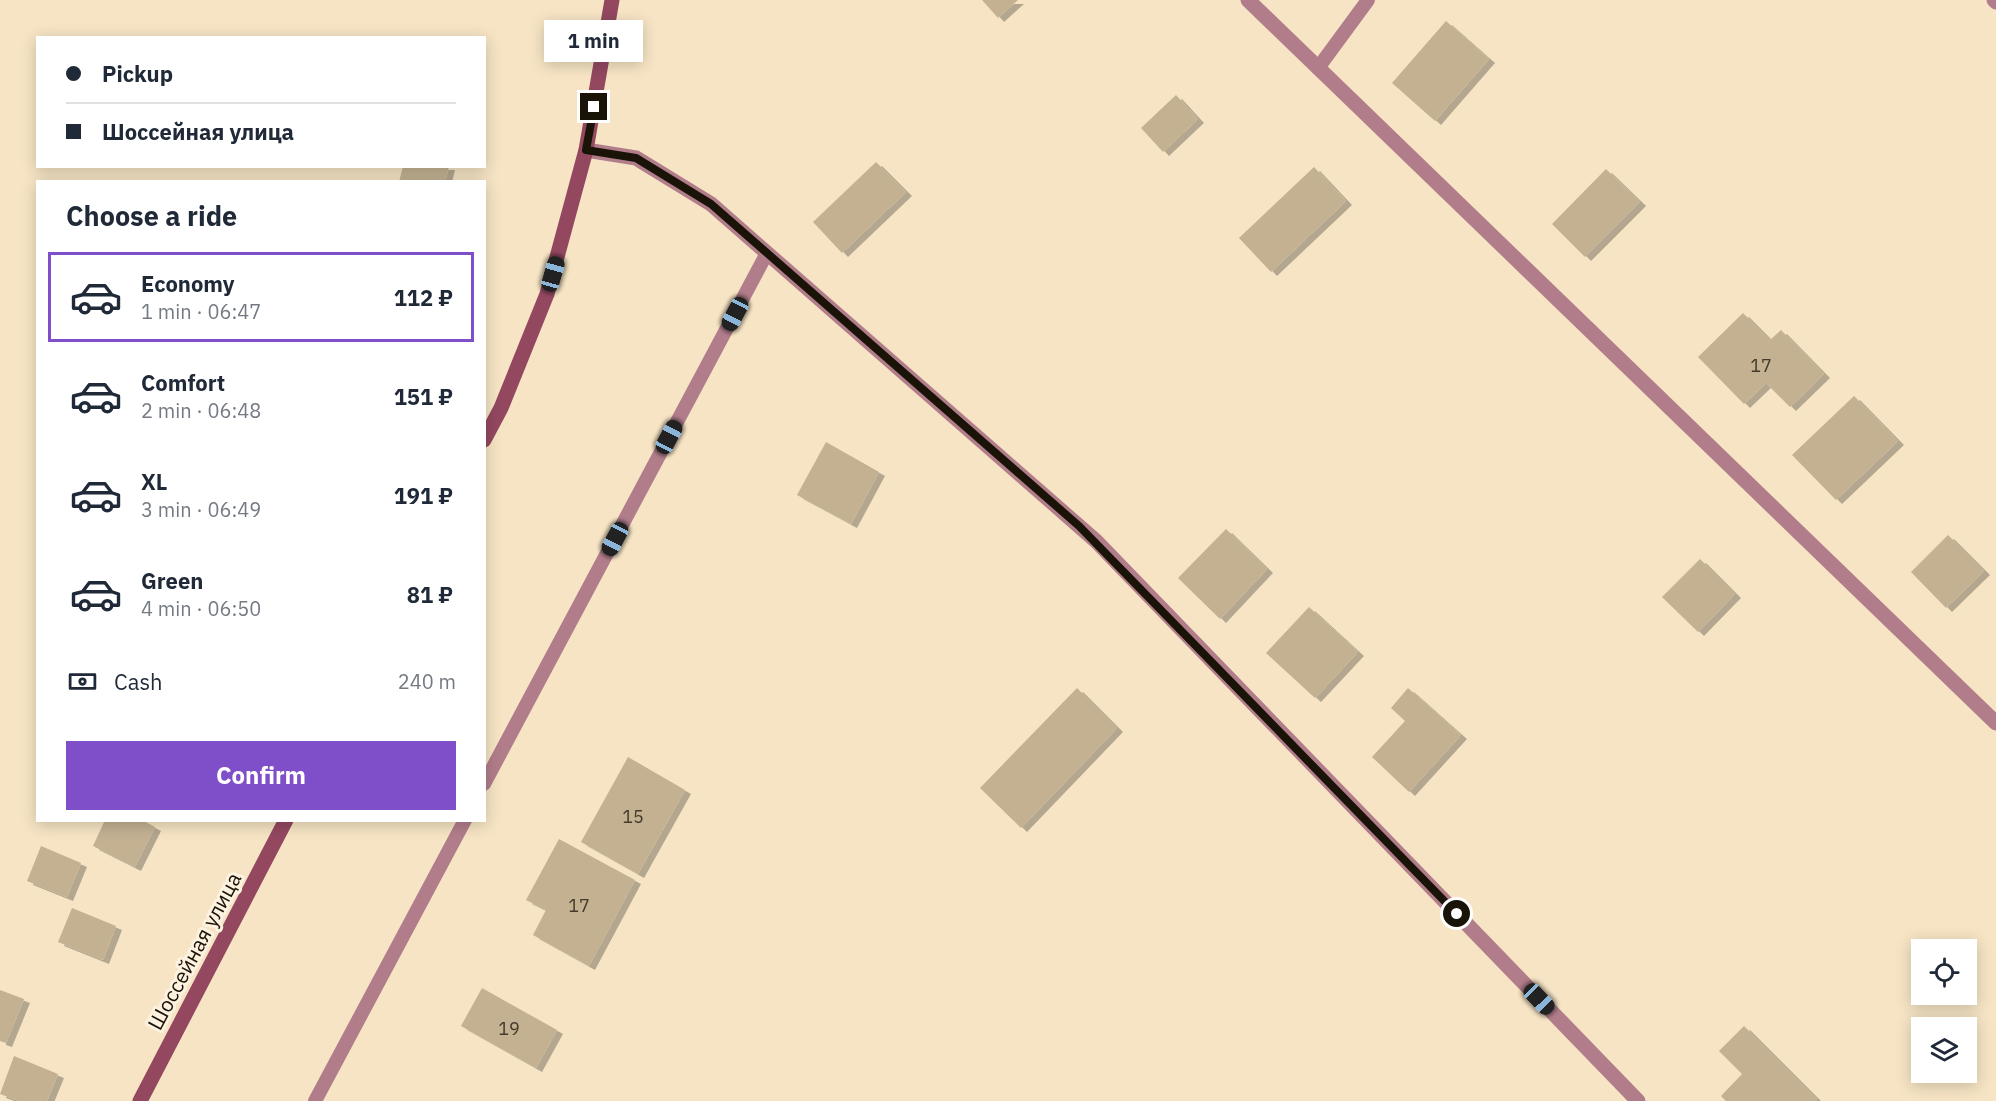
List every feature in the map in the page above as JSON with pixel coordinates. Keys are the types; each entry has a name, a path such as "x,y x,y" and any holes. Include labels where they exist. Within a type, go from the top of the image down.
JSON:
{"main road":[{"path":"486,436 501,408 547,294 586,150 612,0"},
{"name":"Шоссейная улица","path":"140,1101 285,822"}],"street":[{"path":"1248,0 1996,723"},
{"path":"586,150 636,158 711,204 1096,541 1638,1101"}],"lane":[{"path":"1318,68 1368,0"},
{"path":"486,780 767,253"},
{"path":"315,1101 464,822"}],"building":[{"path":"982,0 1018,0 998,18"},
{"path":"1446,21 1489,59 1435,121 1392,83"},
{"path":"1176,95 1198,119 1163,152 1141,128"},
{"path":"876,162 906,192 842,253 813,222"},
{"path":"1314,167 1346,201 1271,272 1239,238"},
{"path":"402,168 448,168 446,180 400,180"},
{"path":"1606,169 1640,202 1585,257 1552,224"},
{"path":"1743,313 1770,340 1781,330 1824,374 1790,407 1766,383 1744,404 1698,357"},
{"path":"1854,396 1898,441 1836,500 1792,455"},
{"path":"826,442 879,472 851,524 797,495"},
{"path":"1226,529 1267,569 1220,619 1178,578"},
{"path":"1948,535 1984,571 1946,608 1911,572"},
{"path":"1700,559 1735,594 1698,632 1662,597"},
{"path":"1309,607 1358,652 1315,698 1266,653"},
{"path":"1077,688 1117,728 1021,828 980,788"},
{"path":"1408,688 1461,735 1409,792 1372,757 1405,721 1391,708"},
{"path":"628,757 685,790 638,874 581,842"},
{"path":"104,822 146,822 155,827 135,867 93,846"},
{"path":"559,839 635,880 589,966 533,935 546,910 526,900"},
{"path":"41,846 81,863 67,897 27,881"},
{"path":"72,908 116,926 103,960 58,942"},
{"path":"482,988 557,1030 536,1068 461,1026"},
{"path":"0,990 24,999 6,1043 0,1041"},
{"path":"1744,1026 1817,1099 1815,1101 1726,1101 1721,1096 1742,1074 1719,1051"},
{"path":"14,1056 58,1074 47,1101 19,1101 0,1094"}],"route":[{"path":"594,107 586,150 636,158 711,204 1079,526 1457,914"}]}
